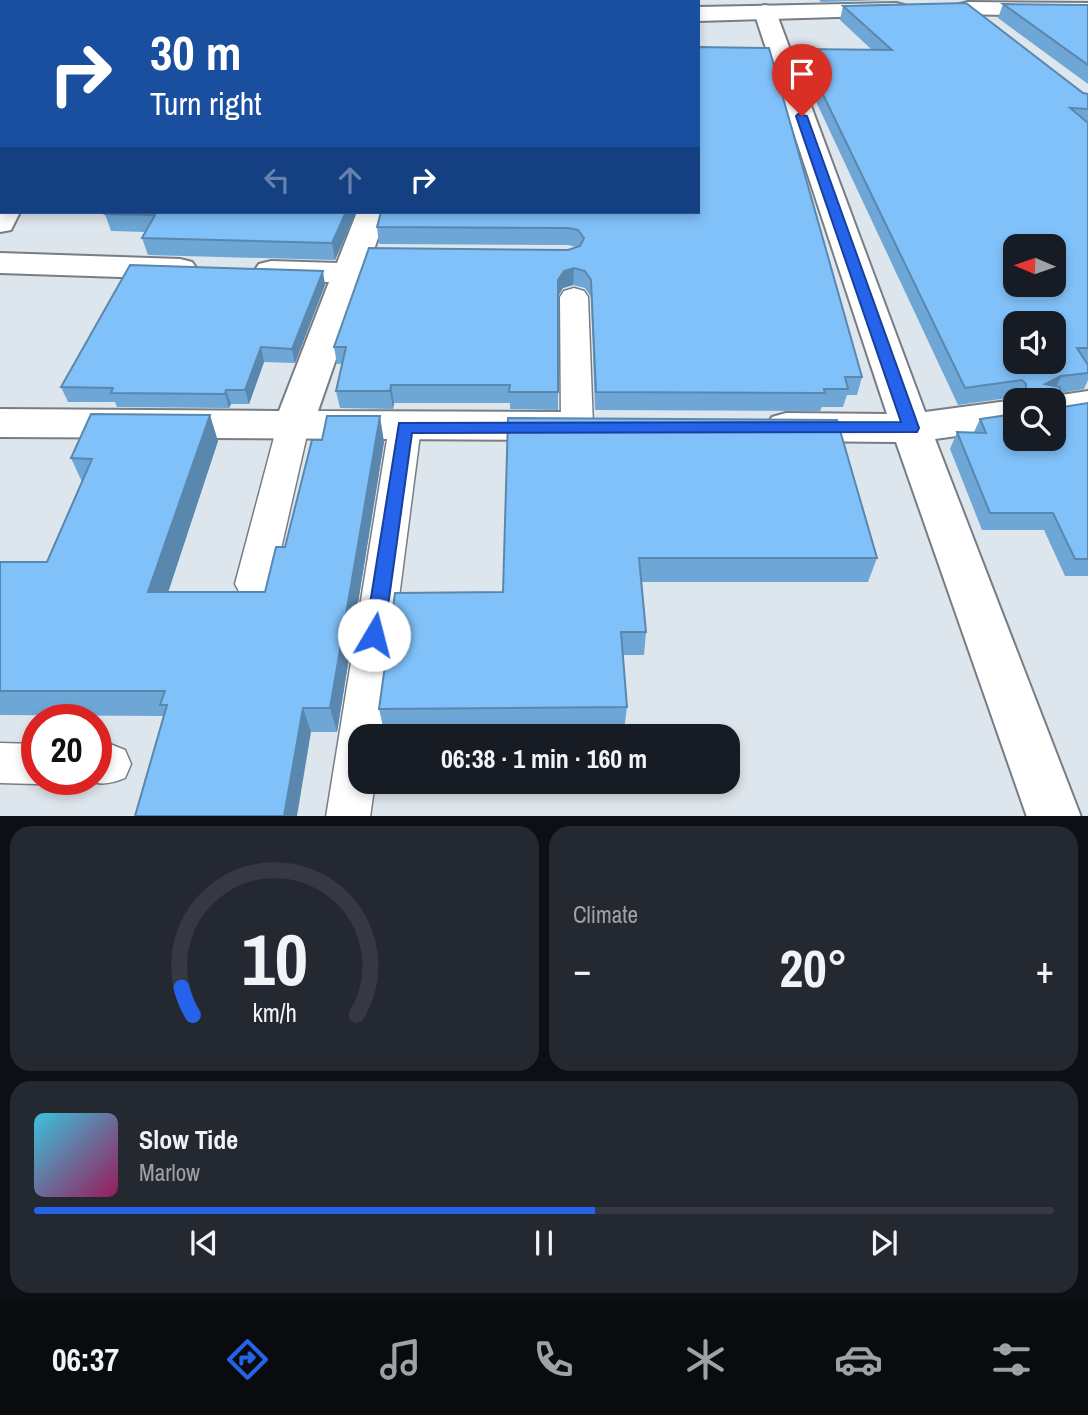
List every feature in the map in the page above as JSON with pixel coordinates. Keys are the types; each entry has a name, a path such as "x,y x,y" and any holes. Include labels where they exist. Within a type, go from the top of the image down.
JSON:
{"street":[{"path":"941,9 1088,10"},
{"path":"700,13 914,10"},
{"path":"765,12 911,428 1054,816"},
{"path":"293,426 362,261 372,214"},
{"path":"0,263 222,270 362,261"},
{"path":"1066,407 1088,404"},
{"path":"744,427 911,428 1003,416"},
{"path":"0,423 618,426"}],"lane":[{"path":"574,297 577,425"},
{"path":"254,584 293,426"},
{"path":"348,816 405,427"},
{"path":"0,763 21,764"}],"building":[{"path":"966,3 1083,93 1088,94 1088,109 1070,108 1088,123 1088,348 1077,348 1088,365 1088,373 1061,376 1045,384 1060,388 1026,388 1022,380 965,388 801,49 892,50 843,6"},
{"path":"1003,4 1088,5 1088,65"},
{"path":"700,47 769,48 862,377 845,377 848,389 824,389 825,393 596,392 591,280 585,271 574,268 564,271 558,280 558,392 509,392 510,385 391,385 390,391 336,391 346,347 334,347 369,248 568,250 580,246 584,238 578,230 568,228 377,227 380,214 700,214"},
{"path":"105,214 345,214 332,243 142,238 155,215"},
{"path":"130,265 323,271 292,349 261,347 245,390 226,390 225,394 111,393 113,388 61,387"},
{"path":"1088,403 1088,559 1075,559 1053,513 990,513 957,432 986,433 980,419 1003,416 1003,451 1066,451 1066,407"},
{"path":"91,414 210,415 148,592 265,592 276,547 285,547 312,440 322,440 327,416 380,416 330,708 303,708 284,816 135,816 167,705 160,705 165,691 0,691 0,562 47,562 92,459 71,458"},
{"path":"508,418 837,420 877,558 639,558 646,632 621,632 627,707 379,709 395,593 503,592"}],"route":[{"path":"374,635 405,427 577,425 911,428 802,116"}]}
